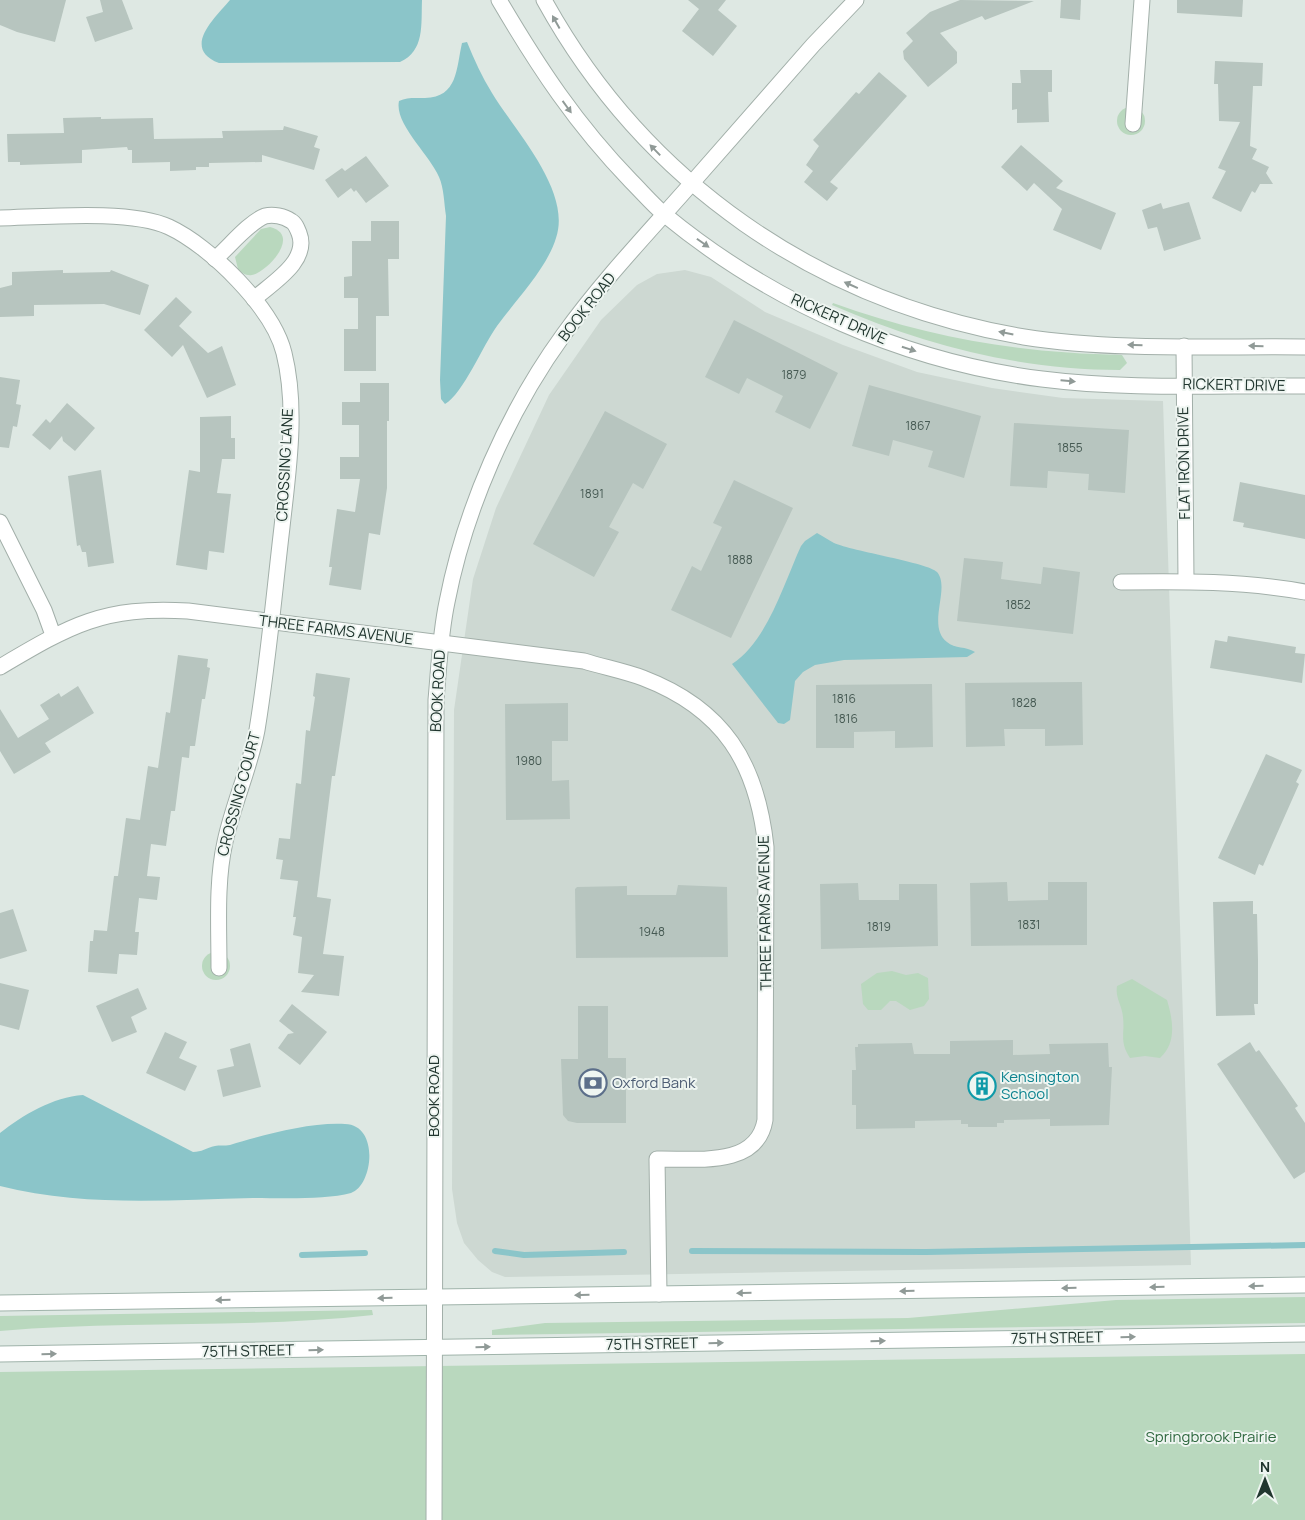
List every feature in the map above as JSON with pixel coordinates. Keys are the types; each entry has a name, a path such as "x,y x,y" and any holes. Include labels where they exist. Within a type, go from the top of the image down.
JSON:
{"street":[{"name":"RICKERT DRIVE","path":"499,0 538,67 579,123 664,214 772,288 812,310 882,340 981,369 1042,379 1100,384 1305,386"},
{"path":"544,0 562,33 605,92 652,147 690,184 746,226 810,265 872,294 928,314 980,328 1054,340 1184,346 1305,347"},
{"path":"1133,124 1142,0"},
{"name":"BOOK ROAD","path":"434,1520 436,700 440,643 457,559 505,433 537,374 563,334 664,214 813,45 847,3"},
{"path":"215,259 256,221 266,216 285,217 294,222 302,240 298,258 290,268 254,299"},
{"name":"CROSSING LANE","path":"0,218 105,217 151,221 168,226 195,242 215,259 254,299 274,329 284,352 289,398 287,478 270,622"},
{"name":"FLAT IRON DRIVE","path":"1184,346 1186,581"},
{"path":"0,522 44,610 53,635"},
{"path":"1121,582 1186,581 1264,585 1305,592"},
{"name":"THREE FARMS AVENUE","path":"0,667 53,635 95,618 143,610 188,611 584,661 642,678 672,691 697,707 718,725 735,746 758,795 766,847 763,1130 758,1142 746,1151 732,1156 657,1159 660,1294"},
{"name":"CROSSING COURT","path":"219,968 221,860 256,732 270,622"},
{"path":"0,1303 1305,1285"},
{"name":"75TH STREET","path":"0,1354 1305,1334"}],"shaded area":[{"path":"685,270 711,277 765,312 843,345 917,372 992,388 1063,398 1163,401 1191,1265 505,1277 492,1272 478,1260 464,1243 457,1223 452,1189 454,710 473,579 496,508 549,395 601,320 637,285 657,274"}],"green space":[{"path":"1131,107 1141,111 1145,121 1141,131 1131,135 1121,131 1117,121 1121,111"},
{"path":"270,227 279,231 283,237 279,253 273,261 258,272 252,275 244,274 238,269 235,257 261,229"},
{"path":"833,303 905,326 940,334 1011,347 1084,354 1122,355 1127,363 1120,370 1082,369 1009,360 937,343 902,332 832,305"},
{"path":"216,952 226,956 230,966 226,976 216,980 206,976 202,966 206,956"},
{"path":"892,971 906,975 918,973 928,978 929,999 924,1006 910,1010 896,1001 890,1001 881,1010 868,1010 863,1004 861,984 877,973"},
{"path":"1132,979 1167,1000 1171,1015 1172,1031 1169,1045 1160,1058 1145,1056 1130,1058 1125,1047 1123,1017 1117,994 1117,986"},
{"path":"1305,1297 1305,1323 492,1335 492,1330 545,1323 908,1318 1116,1300"},
{"path":"372,1310 373,1315 280,1322 93,1326 0,1331 0,1316"},
{"name":"Springbrook Prairie","path":"1305,1354 1305,1520 0,1520 0,1372"}],"water":[{"path":"230,0 422,0 420,36 414,51 400,62 219,63 208,57 203,49 202,41 210,24"},
{"path":"467,42 488,87 527,143 549,181 556,201 559,220 556,238 546,261 491,334 459,390 445,404 441,399 440,380 446,216 443,191 441,181 434,168 402,119 399,101 408,98 425,98 444,93 454,80 462,43"},
{"path":"817,533 843,546 931,568 937,572 941,579 942,587 938,617 941,635 950,644 975,652 967,657 844,660 815,665 803,672 795,681 790,720 784,724 778,723 732,664 744,654 765,627 801,546"},
{"path":"83,1095 193,1152 302,1127 345,1124 356,1127 364,1134 368,1144 368,1168 358,1188 351,1193 316,1198 157,1201 94,1200 31,1193 0,1186 0,1133 39,1108 61,1099"}],"building":[{"path":"0,0 66,0 55,42 17,32 0,25"},
{"path":"100,0 122,0 133,29 95,42 86,17 103,12"},
{"path":"688,0 726,0 718,10 737,26 713,56 682,31 699,9"},
{"path":"960,0 1034,1 985,20 982,16 940,33 957,52 957,63 928,87 904,59 903,51 913,41 906,33 930,12"},
{"path":"1061,0 1081,0 1080,20 1060,18"},
{"path":"1177,0 1243,0 1242,17 1177,13"},
{"path":"1215,61 1263,63 1262,86 1253,86 1250,146 1257,149 1252,159 1269,167 1266,173 1273,184 1260,184 1255,193 1252,191 1241,212 1212,198 1226,171 1218,168 1240,122 1219,121 1218,84 1214,84"},
{"path":"1020,70 1052,70 1052,92 1048,92 1049,122 1017,123 1017,109 1012,110 1012,83 1021,83"},
{"path":"879,72 907,96 830,182 838,188 827,201 804,182 813,171 806,165 819,146 813,140 856,92 859,94"},
{"path":"101,117 101,119 153,118 154,139 223,138 222,131 283,130 284,126 318,136 314,147 320,149 314,170 262,155 262,162 209,163 209,167 196,167 196,170 170,171 170,162 132,163 132,150 128,150 127,147 82,150 82,163 20,165 20,162 8,162 7,134 64,133 63,118"},
{"path":"1021,145 1063,181 1056,188 1116,213 1101,250 1053,230 1062,209 1034,183 1027,191 1001,167"},
{"path":"366,156 389,186 366,203 356,190 354,192 351,188 338,198 325,180 342,168 345,171"},
{"path":"1189,202 1201,239 1164,251 1157,227 1148,229 1142,210 1161,203 1163,209"},
{"path":"371,221 399,221 399,259 388,259 389,316 376,316 376,371 344,371 344,329 358,329 358,298 344,298 344,277 352,276 352,241 371,241"},
{"path":"63,270 63,273 110,272 111,270 149,285 140,315 104,304 34,305 34,316 0,317 0,288 12,285 12,272"},
{"path":"176,297 192,312 179,326 208,353 222,346 236,385 207,398 183,345 172,357 144,330"},
{"path":"734,320 838,373 810,429 775,412 783,396 747,378 739,394 705,377"},
{"path":"0,377 20,380 16,404 21,405 17,427 13,426 9,448 0,447"},
{"path":"360,383 389,383 387,488 380,535 369,533 361,590 329,585 332,567 329,567 337,509 355,512 360,479 340,479 340,457 359,457 359,425 342,425 342,402 360,402"},
{"path":"869,385 981,416 964,478 928,467 933,451 893,440 889,456 852,446"},
{"path":"67,403 95,428 75,451 63,441 62,436 50,450 32,435 46,419 50,423"},
{"path":"605,411 667,444 643,489 633,483 609,527 619,532 594,577 533,544"},
{"path":"231,416 231,438 235,438 235,459 222,459 217,493 231,494 224,553 209,551 207,570 176,565 189,470 200,472 200,417"},
{"path":"1014,423 1129,430 1125,493 1088,490 1089,474 1048,471 1047,488 1010,486"},
{"path":"101,470 114,563 88,567 86,552 82,552 80,545 77,546 68,476"},
{"path":"734,480 793,508 731,638 671,610 692,566 701,571 722,527 713,523"},
{"path":"1240,482 1305,495 1305,539 1243,527 1244,523 1233,521"},
{"path":"964,558 1003,562 1001,579 1041,584 1043,567 1080,572 1073,634 957,621"},
{"path":"1228,636 1296,647 1295,653 1305,654 1302,683 1210,668 1215,640 1227,642"},
{"path":"178,655 208,659 207,667 210,668 205,699 202,699 195,746 190,746 189,758 182,757 175,811 171,811 166,846 151,844 147,876 160,877 157,900 139,898 135,932 139,932 137,955 119,954 117,974 88,972 90,941 93,941 94,930 107,931 114,876 118,876 126,818 140,820 148,766 158,768 166,712 170,713"},
{"path":"316,673 350,678 335,776 332,776 317,897 331,899 323,954 344,956 339,996 301,992 314,975 298,973 302,937 293,935 296,917 293,917 298,881 280,879 283,860 276,859 279,838 290,839 296,783 301,784 306,730 310,731"},
{"path":"1082,682 1083,745 1045,746 1045,729 1004,729 1005,746 966,747 965,683"},
{"path":"932,684 933,747 895,748 895,731 854,732 854,748 816,748 816,685"},
{"path":"78,686 94,713 45,743 51,752 14,774 0,751 0,709 18,738 49,719 40,705 59,693 61,697"},
{"path":"568,703 568,741 552,741 552,781 569,780 570,819 506,820 505,704"},
{"path":"1266,754 1302,770 1296,782 1299,784 1263,866 1259,864 1255,875 1218,858"},
{"path":"1007,882 1008,901 1048,900 1048,882 1087,882 1087,945 971,946 970,883"},
{"path":"858,883 859,900 899,900 899,884 937,884 938,946 821,949 820,884"},
{"path":"678,885 727,887 728,957 576,958 575,889 577,887 627,886 627,895 676,895"},
{"path":"1253,901 1253,914 1257,914 1258,960 1258,1004 1254,1004 1255,1015 1216,1016 1213,902"},
{"path":"13,909 27,951 0,959 0,913"},
{"path":"0,983 29,990 19,1030 0,1025"},
{"path":"138,988 147,1009 131,1017 137,1032 112,1042 96,1006"},
{"path":"292,1004 327,1032 300,1065 278,1048 288,1034 294,1033 279,1021"},
{"name":"Oxford Bank","path":"578,1006 608,1006 608,1058 626,1058 626,1123 577,1123 568,1121 563,1115 561,1059 578,1059"},
{"path":"165,1032 187,1042 179,1058 197,1066 185,1091 146,1073"},
{"name":"Kensington School","path":"1013,1040 1013,1055 1050,1054 1049,1044 1108,1043 1109,1067 1112,1067 1109,1125 1050,1126 1050,1119 1004,1120 1004,1123 997,1123 997,1127 968,1127 968,1124 961,1124 961,1120 915,1121 915,1128 856,1129 856,1105 852,1105 852,1070 856,1070 855,1047 858,1047 858,1044 912,1043 914,1054 950,1054 950,1041"},
{"path":"1250,1042 1256,1052 1259,1050 1298,1106 1295,1108 1305,1123 1305,1172 1294,1179 1217,1064"},
{"path":"250,1043 261,1087 223,1097 217,1070 234,1066 230,1049"}],"waterway":[{"path":"692,1251 926,1252 1305,1245"},
{"path":"495,1251 524,1255 624,1252"},
{"path":"302,1255 365,1253"}],"place":[{"name":"Oxford Bank","path":"593,1083"},
{"name":"Kensington School","path":"982,1086"}]}
